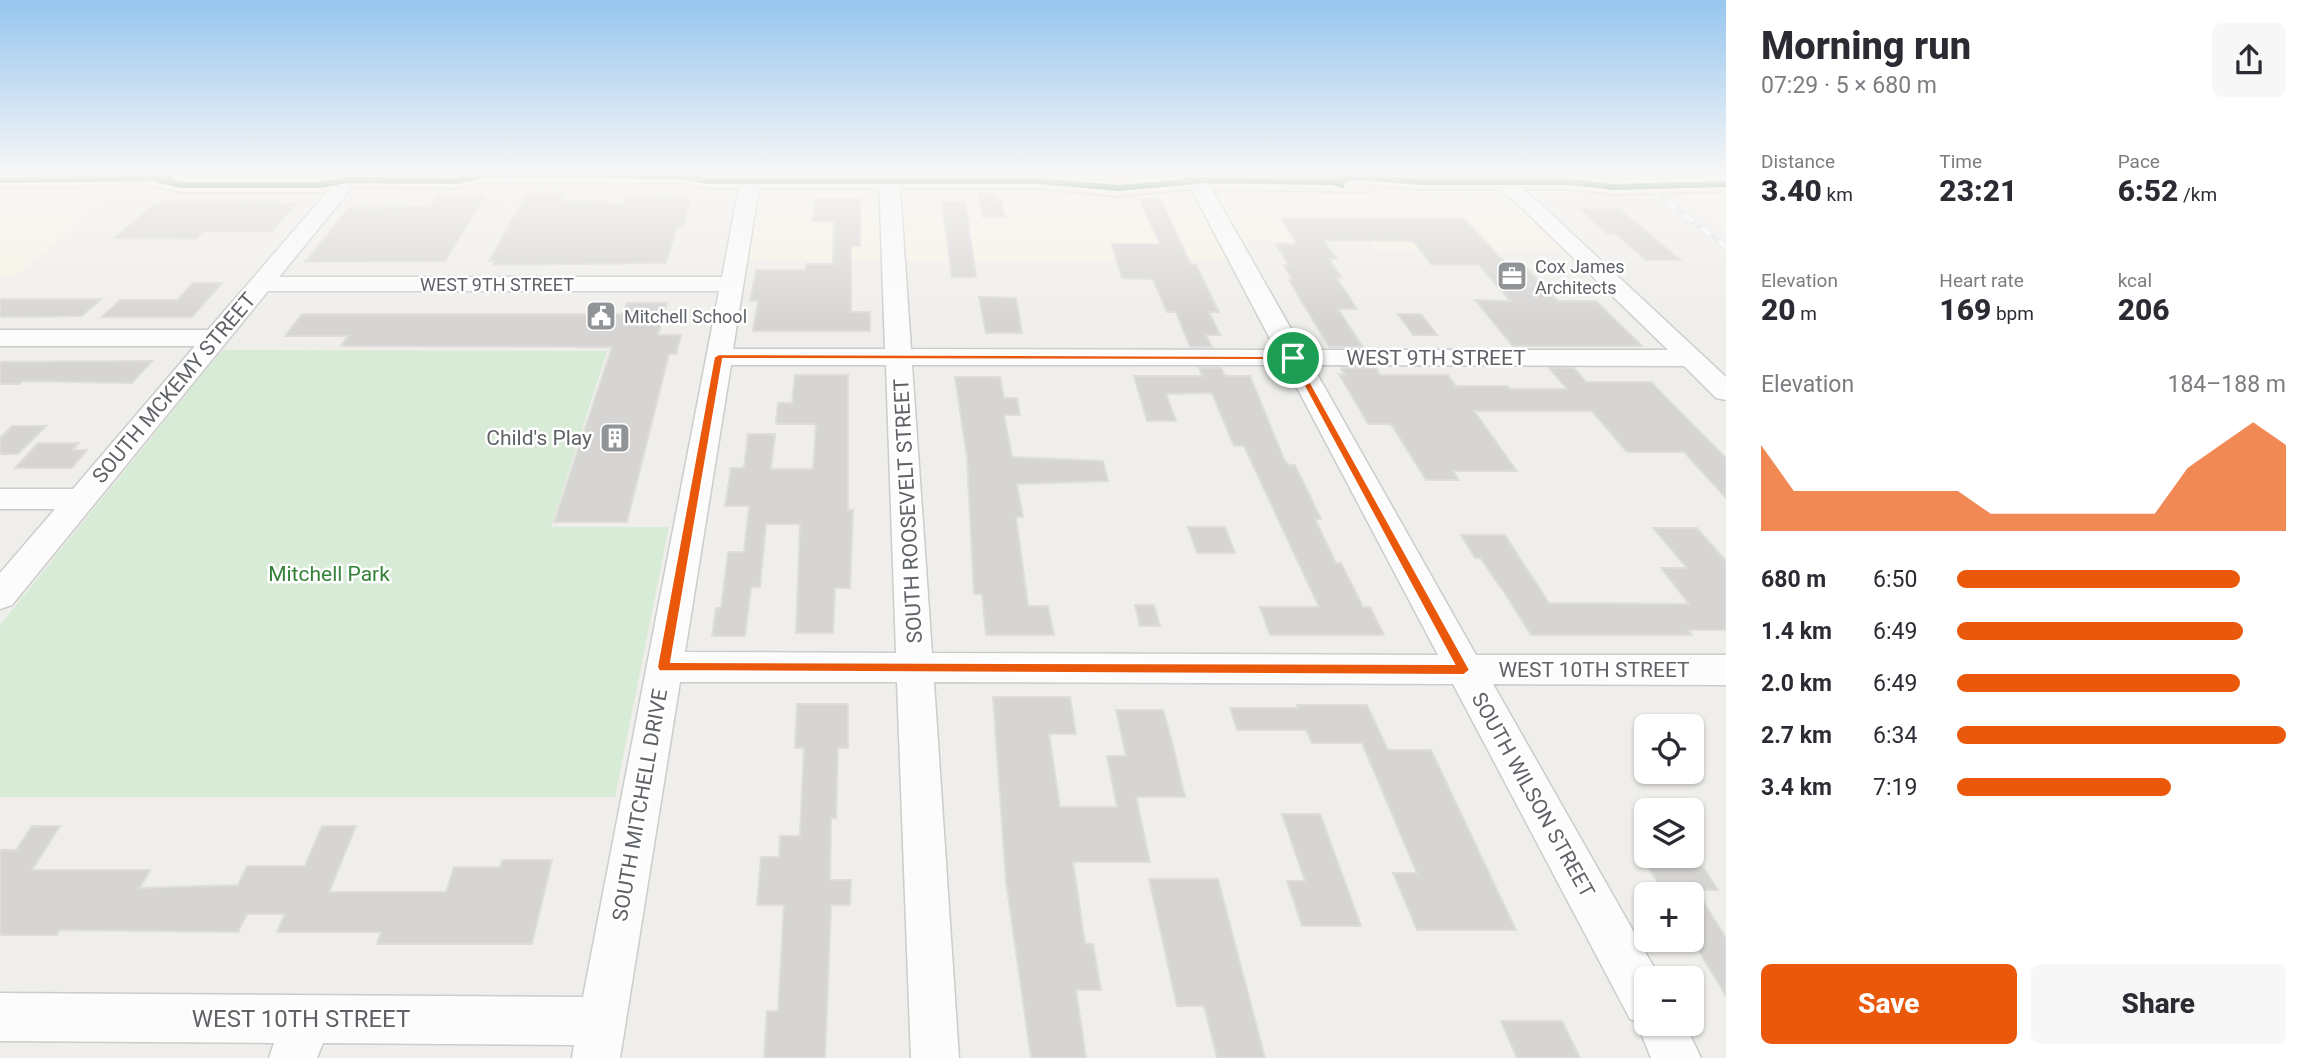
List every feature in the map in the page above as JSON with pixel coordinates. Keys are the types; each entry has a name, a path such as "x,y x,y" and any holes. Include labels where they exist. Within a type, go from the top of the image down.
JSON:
{"street":[{"name":"SOUTH MCKEMY STREET","path":"0,596 312,223"},
{"name":"SOUTH MITCHELL DRIVE","path":"599,1039 743,223"},
{"name":"SOUTH ROOSEVELT STREET","path":"892,223 935,1058"},
{"name":"SOUTH WILSON STREET","path":"1220,223 1634,978"},
{"path":"1549,223 1726,392"},
{"name":"WEST 9TH STREET","path":"262,284 732,284"},
{"path":"0,338 216,338"},
{"name":"WEST 9TH STREET","path":"719,357 1690,358"},
{"path":"0,499 81,499"},
{"name":"WEST 10TH STREET","path":"664,667 1726,670"},
{"name":"WEST 10TH STREET","path":"0,1017 300,1038 599,1039"},
{"path":"1665,1036 1677,1058"}],"shaded area":[{"path":"0,223 78,223 18,274 0,274"},
{"path":"754,223 879,223 881,260 748,259"},
{"path":"904,223 1209,223 1229,260 906,261"},
{"path":"1229,223 1539,223 1567,250 1376,250 1370,242 1238,241"},
{"path":"1715,223 1726,223 1726,232"}],"green space":[{"name":"Mitchell Park","path":"222,350 607,351 551,527 669,527 615,797 0,797 0,625"}],"building":[{"path":"132,223 279,223 272,231 204,231 196,239 114,238"},
{"path":"336,223 468,223 445,261 305,262"},
{"path":"510,223 684,223 683,226 677,226 666,263 493,265 495,261 489,261"},
{"path":"834,223 860,223 860,246 851,246 851,312 870,312 870,331 753,331 758,301 750,301 756,270 806,270 806,264 833,264"},
{"path":"945,223 968,223 976,277 952,277"},
{"path":"1151,223 1172,223 1191,265 1196,265 1219,312 1209,312 1220,335 1206,335 1212,347 1190,347 1176,312 1167,312 1153,279 1122,278 1112,244 1160,244"},
{"path":"1284,223 1468,223 1508,266 1525,266 1558,301 1596,301 1642,346 1513,346 1475,300 1510,301 1479,265 1432,265 1413,241 1323,240 1337,259 1329,259 1341,277 1336,277 1357,309 1338,309 1363,347 1329,347 1289,280 1293,280 1284,265 1289,265 1276,244 1297,244"},
{"path":"1596,223 1637,223 1680,260 1646,260 1616,234 1607,234"},
{"path":"193,283 222,283 192,317 102,317 120,300 177,300"},
{"path":"979,297 1016,298 1022,333 986,333"},
{"path":"0,299 101,299 82,316 0,317"},
{"name":"Child's Play","path":"627,303 667,303 658,335 681,335 676,354 669,354 627,522 554,522 612,347 341,346 348,336 285,336 302,314 623,314"},
{"path":"1398,314 1421,314 1437,335 1413,335"},
{"path":"152,361 132,383 23,381 19,384 0,384 0,362"},
{"path":"1199,368 1221,368 1225,376 1250,376 1284,459 1289,465 1295,465 1321,519 1315,519 1336,563 1341,563 1363,607 1370,607 1384,635 1270,635 1260,607 1319,607 1244,446 1234,446 1212,393 1166,394 1176,421 1147,421 1134,376 1203,376"},
{"path":"1341,368 1376,368 1380,375 1448,375 1456,386 1508,386 1510,389 1567,389 1549,368 1574,368 1586,382 1651,382 1726,458 1726,498 1684,452 1627,452 1592,411 1474,411 1517,471 1453,471 1459,480 1426,480 1391,424 1368,424 1339,374 1345,375"},
{"path":"795,375 848,375 848,510 853,510 850,588 835,588 833,633 796,633 800,524 766,524 760,587 751,587 745,636 712,636 716,608 721,608 728,552 744,552 749,506 725,506 731,468 744,468 748,434 775,434 771,469 813,469 816,424 776,424 778,403 792,403"},
{"path":"955,377 1000,377 1004,398 1017,398 1020,415 1004,415 1012,457 1103,461 1108,481 1017,484 1023,517 1016,517 1028,606 1048,606 1054,635 986,635 982,594 974,594 967,457"},
{"path":"12,426 46,426 18,454 0,454 0,438"},
{"path":"38,443 79,443 72,450 87,450 72,468 15,468"},
{"path":"1188,527 1225,527 1235,553 1197,553"},
{"path":"1653,528 1697,528 1726,561 1726,630 1688,630 1692,635 1531,635 1504,592 1480,558 1475,558 1461,535 1505,535 1549,603 1689,604 1661,568 1687,568"},
{"path":"1135,605 1154,605 1160,626 1140,626"},
{"path":"993,697 1070,697 1076,734 1049,734 1060,807 1117,807 1107,756 1126,756 1116,710 1163,710 1172,741 1185,797 1136,797 1150,862 1073,862 1085,944 1093,944 1101,990 1076,990 1086,1058 1031,1058 1006,881"},
{"path":"797,704 848,704 848,748 838,748 836,818 831,818 830,880 851,880 850,905 831,905 825,1058 764,1058 767,1011 778,1011 784,905 757,905 761,857 779,857 780,836 800,836 804,748 795,748"},
{"path":"1297,705 1367,705 1388,750 1431,750 1516,930 1417,930 1393,873 1417,873 1362,743 1312,743 1306,730 1237,730 1230,708 1298,708"},
{"path":"1282,814 1320,814 1361,926 1302,926 1287,881 1305,881"},
{"path":"32,826 60,826 32,870 150,870 140,888 238,885 247,866 305,866 322,826 356,826 329,892 446,892 454,867 500,867 502,860 552,860 532,944 377,944 381,932 277,932 285,914 247,914 238,932 60,930 57,935 0,935 0,850 16,850"},
{"path":"1649,868 1704,868 1718,890 1704,890 1704,882 1657,882"},
{"path":"1149,879 1218,879 1265,1058 1217,1058 1204,1006 1177,1006"},
{"path":"1704,903 1726,938 1726,996 1699,952 1704,952"},
{"path":"1501,1021 1562,1021 1580,1058 1517,1058"}],"railway":[{"path":"1696,223 1726,247"}],"place":[{"name":"Cox James Architects","path":"1512,276"},
{"name":"Mitchell School","path":"601,316"},
{"name":"Child's Play","path":"615,438"}],"route":[{"path":"719,357 1293,358 1464,670 664,667 719,357"}]}
